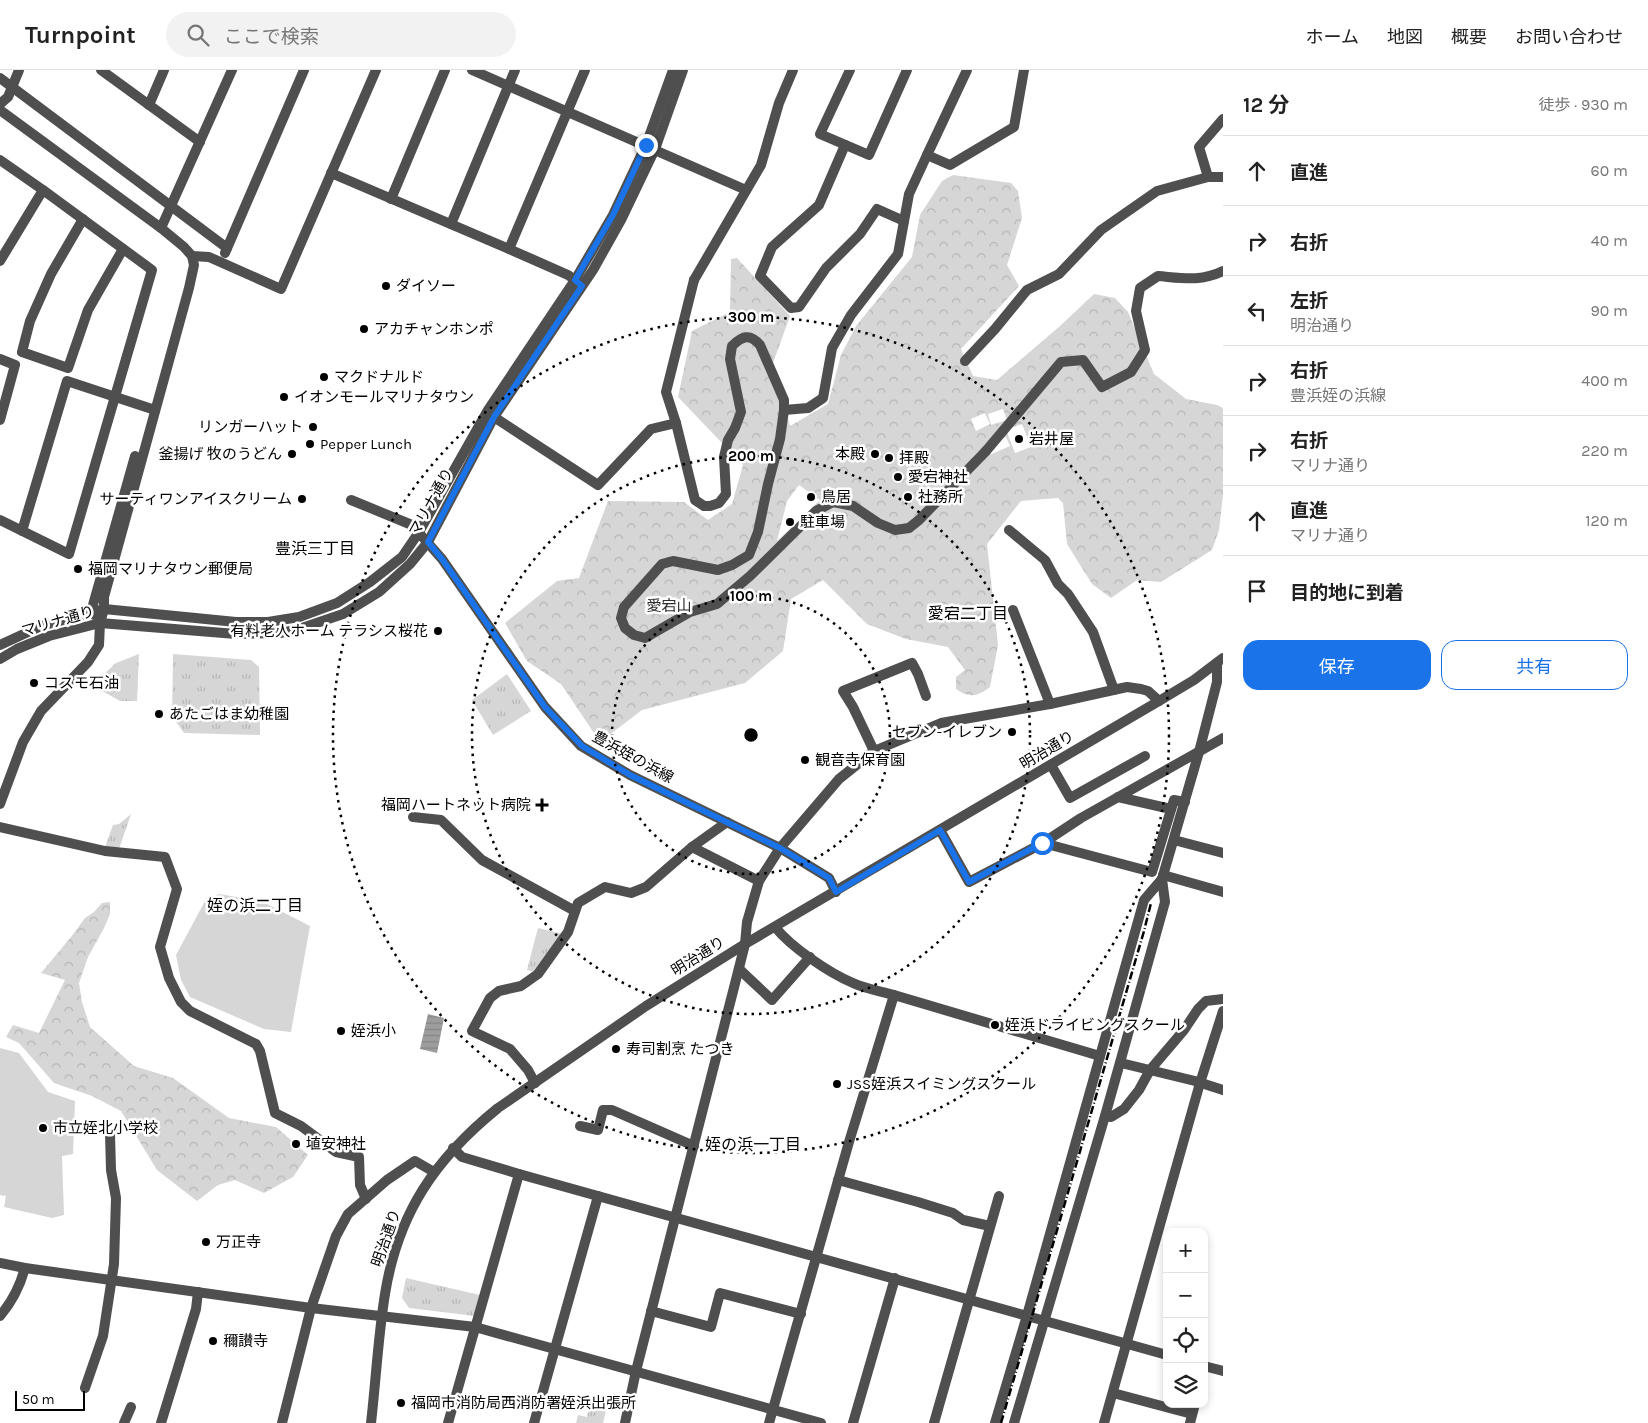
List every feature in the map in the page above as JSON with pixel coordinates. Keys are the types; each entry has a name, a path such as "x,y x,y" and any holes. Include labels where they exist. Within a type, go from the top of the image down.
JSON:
{"street":[{"path":"0,104 8,97 19,70"},
{"path":"101,70 200,142"},
{"path":"149,105 164,70"},
{"path":"161,228 232,70"},
{"path":"221,262 304,70"},
{"path":"192,256 210,256 281,290 376,70"},
{"path":"391,199 446,70"},
{"path":"472,70 746,190"},
{"path":"451,224 515,70"},
{"path":"509,249 585,70"},
{"name":"マリナ通り","path":"651,147 673,70"},
{"name":"マリナ通り","path":"0,645 41,626 104,609 236,622 268,622 299,617 337,603 370,582 402,557 419,532 488,410 621,220 683,70"},
{"path":"793,70 779,102 761,165 694,280 666,392 676,423 695,500 704,506 719,503 726,494 724,457 728,440 741,412 730,359 732,346 739,339 749,337 755,339 760,345 784,400 784,410 780,439 758,532 749,555 732,565 718,570 673,561 662,564 624,607 621,618 625,628 634,635 645,638 690,612 717,604 750,576 816,511 833,502 853,506 878,523 895,530 909,528 986,451 1061,362 1083,360 1102,388 1131,372 1145,350 1136,311 1140,288 1158,276 1183,278 1210,277 1223,271"},
{"path":"850,70 820,134 869,155 907,70"},
{"path":"784,410 808,408 823,398 832,348 851,314 898,254 909,194 967,70"},
{"path":"927,155 950,165 1014,127 1022,71"},
{"path":"0,78 227,248"},
{"path":"0,110 161,228 192,256 194,265 189,288 91,612 100,623"},
{"path":"0,117 181,252 186,259 188,267 182,298 104,597 99,645 88,662 41,711 23,742 0,804"},
{"path":"1208,177 1199,148 1223,118"},
{"path":"845,145 818,205 772,247 760,276 791,308 799,307 826,268 860,234 877,209 904,221"},
{"path":"0,160 152,270 69,554 0,520"},
{"path":"331,173 568,275 578,283"},
{"path":"965,361 995,329 1027,290 1059,274 1101,230 1157,191 1208,177 1223,177"},
{"path":"0,261 43,190"},
{"path":"83,220 51,274 30,321 22,352 68,368 88,310 123,249"},
{"name":"マリナ通り","path":"0,659 17,649 49,636 100,623 236,634 270,634 302,628 343,614 379,592 410,564 428,542 494,417 578,283"},
{"path":"0,359 15,365 0,420"},
{"path":"22,531 67,381 152,409"},
{"path":"494,417 598,485 652,429 676,423"},
{"name":"豊浜姪の浜線","path":"351,500 412,526 419,532 442,559 545,707 577,742 604,761 630,775 780,848 829,878 836,892"},
{"path":"1009,530 1045,560 1058,584 1068,594 1093,632 1114,690"},
{"path":"1013,610 1050,704"},
{"path":"994,1423 1027,1315 1144,900 1162,877 1174,840 1217,682 1220,661"},
{"name":"明治通り","path":"371,1423 385,1293 400,1234 415,1201 434,1172 454,1148 498,1108 646,1006 745,944 1052,765 1159,701 1220,661"},
{"path":"874,750 853,707 842,691 912,662 926,696"},
{"path":"625,1423 651,1311 739,969 745,944 747,922 760,881 780,848 839,779 874,750 941,723 1050,704 1127,687 1148,692 1159,701"},
{"path":"940,830 969,882 1042,843 1081,818 1223,738"},
{"path":"1052,765 1070,798 1145,756"},
{"path":"1118,797 1171,809"},
{"path":"1042,843 1152,872 1174,800 1185,802"},
{"path":"413,816 441,820 482,860 575,911"},
{"path":"535,1083 528,1070 510,1049 472,1030 490,998 499,991 521,986 538,974 568,932 578,903 605,887 631,893 646,887 692,847 727,822"},
{"path":"0,827 104,850 165,857 177,889 160,947 169,978 181,1002 190,1011 256,1044 260,1051 275,1112 301,1126 336,1152 359,1157 360,1185 366,1199"},
{"path":"1174,840 1223,853"},
{"path":"692,847 760,881"},
{"path":"1162,877 1223,892"},
{"path":"1014,1423 1121,1062 1165,902 1162,877"},
{"path":"775,927 784,938 810,957 853,983 1100,1056"},
{"path":"739,969 772,1000 810,957"},
{"path":"769,1423 838,1180 894,995"},
{"path":"1105,1116 1111,1117 1124,1108 1150,1070 1206,1001 1223,999"},
{"path":"1104,1423 1200,1082 1223,1011"},
{"path":"1121,1062 1200,1082 1223,1090"},
{"path":"580,1126 598,1130 603,1110 612,1110 694,1146"},
{"path":"85,1388 104,1336 114,1264 116,1198 111,1170 110,1134"},
{"path":"454,1148 462,1157 519,1174 1163,1354"},
{"path":"282,1423 311,1308 336,1236 348,1214 387,1180 415,1161 434,1172"},
{"path":"448,1423 519,1174"},
{"path":"838,1180 918,1202 953,1214 963,1220 990,1226"},
{"path":"534,1423 598,1196"},
{"path":"934,1423 998,1196"},
{"path":"0,1263 311,1308 476,1327 821,1423"},
{"path":"0,1316 13,1298 22,1280 25,1268"},
{"path":"853,1423 895,1278"},
{"path":"161,1423 196,1309 198,1292"},
{"path":"651,1311 711,1327 720,1293 801,1314"},
{"path":"1208,1369 1223,1371"},
{"path":"1112,1393 1193,1414"},
{"path":"124,1423 131,1407"}],"green space":[{"name":"愛宕山","path":"953,175 1011,183 1018,191 1022,218 1007,265 1019,286 961,349 973,376 997,380 1094,294 1115,298 1128,312 1154,374 1186,399 1223,408 1223,495 1219,530 1212,550 1161,582 1137,580 1111,598 1092,584 1067,544 1063,503 1058,498 1021,501 987,544 998,645 990,687 981,693 969,695 956,689 956,677 965,670 948,647 906,639 867,624 823,580 791,599 783,651 745,683 642,710 600,742 561,684 527,661 505,623 557,581 579,578 608,501 684,502 708,520 732,504 743,465 678,397 692,331 730,312 731,259 737,258 790,316 773,363 790,426 828,404 841,355 856,326 912,257 920,215 942,181","holes":["1003,409 1007,420 991,425 988,414","985,413 990,424 976,431 971,419","1022,424 1031,447 1015,453 1006,430","1006,437 1010,446 987,456 984,445","799,485 820,500 777,541 787,501"]},
{"path":"139,654 137,701 120,701 102,691 103,675 116,663"},
{"path":"173,654 251,660 259,667 260,735 184,733 172,716"},
{"path":"507,674 531,711 493,735 472,700"},
{"path":"131,814 119,849 105,847 113,825 119,824"},
{"path":"219,894 261,901 310,926 291,1032 264,1029 190,997 181,980 176,955 205,901"},
{"path":"110,902 110,914 88,957 79,983 82,1002 90,1027 134,1066 173,1078 229,1118 276,1127 308,1155 293,1177 264,1193 235,1180 218,1185 197,1201 157,1170 121,1111 92,1096 54,1083 19,1043 6,1037 13,1025 39,1033 65,980 41,973 85,918 102,903"},
{"path":"538,928 563,934 536,972 527,970"},
{"name":"市立姪北小学校","path":"0,1048 19,1053 48,1092 75,1101 73,1154 62,1156 64,1215 52,1218 4,1207 6,1196 0,1195"},
{"path":"406,1278 480,1295 475,1316 409,1308 402,1298"},
{"path":"591,1398 608,1402 603,1423 576,1423 578,1415 587,1417"}],"shaded area":[{"path":"428,1014 444,1018 437,1053 420,1049"}],"railway":[{"path":"1001,1423 1151,903"}],"place":[{"name":"ダイソー","path":"386,286"},
{"name":"アカチャンホンポ","path":"364,329"},
{"name":"マクドナルド","path":"324,377"},
{"name":"イオンモールマリナタウン","path":"284,397"},
{"name":"リンガーハット","path":"313,427"},
{"name":"岩井屋","path":"1019,439"},
{"name":"Pepper Lunch","path":"310,444"},
{"name":"釜揚げ 牧のうどん","path":"292,454"},
{"name":"本殿","path":"875,454"},
{"name":"拝殿","path":"889,458"},
{"name":"愛宕神社","path":"898,477"},
{"name":"鳥居","path":"811,497"},
{"name":"社務所","path":"908,497"},
{"name":"サーティワンアイスクリーム","path":"302,499"},
{"name":"駐車場","path":"790,522"},
{"name":"福岡マリナタウン郵便局","path":"78,569"},
{"name":"有料老人ホーム テラシス桜花","path":"438,631"},
{"name":"コスモ石油","path":"34,683"},
{"name":"あたごはま幼稚園","path":"159,714"},
{"name":"セブン-イレブン","path":"1012,732"},
{"name":"観音寺保育園","path":"805,760"},
{"name":"福岡ハートネット病院","path":"542,805"},
{"name":"姪浜ドライビングスクール","path":"995,1025"},
{"name":"姪浜小","path":"341,1031"},
{"name":"寿司割烹 たつき","path":"616,1049"},
{"name":"JSS姪浜スイミングスクール","path":"837,1084"},
{"name":"市立姪北小学校","path":"43,1128"},
{"name":"埴安神社","path":"296,1144"},
{"name":"万正寺","path":"206,1242"},
{"name":"穪讃寺","path":"213,1341"},
{"name":"福岡市消防局西消防署姪浜出張所","path":"401,1403"}],"district":[{"name":"豊浜三丁目","path":"315,548"},
{"name":"愛宕二丁目","path":"968,613"},
{"name":"姪の浜二丁目","path":"255,905"},
{"name":"姪の浜一丁目","path":"753,1144"}],"route":[{"path":"646,145 613,215 575,280 582,286 494,417 428,542 442,559 545,707 573,739 611,765 780,848 810,865 829,878 836,892 940,830 969,882 1042,843"}]}
